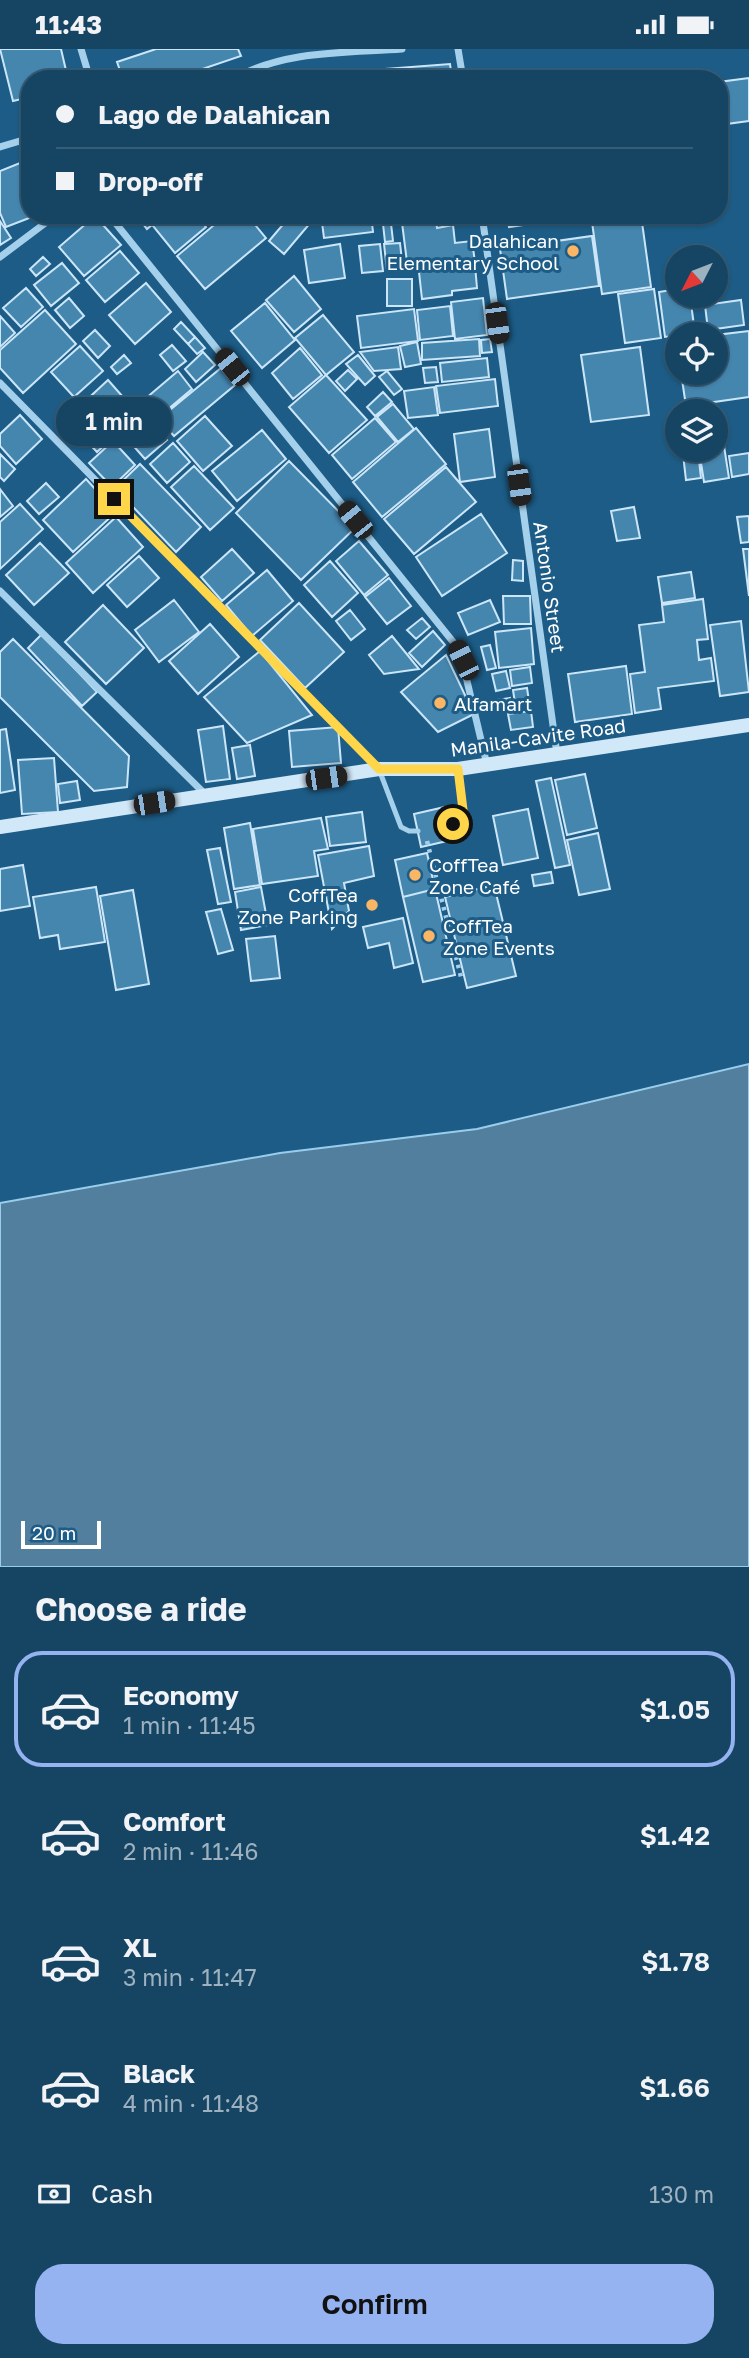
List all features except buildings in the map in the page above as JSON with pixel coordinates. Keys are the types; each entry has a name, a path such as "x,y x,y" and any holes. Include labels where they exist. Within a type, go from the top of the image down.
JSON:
{"main road":[{"name":"Manila-Cavite Road","path":"0,827 379,769 458,769 749,725"}],"street":[{"path":"81,49 87,70"},
{"path":"249,70 295,53 402,49"},
{"path":"458,49 462,70"},
{"path":"0,148 21,141"},
{"path":"0,257 44,224"},
{"path":"116,224 454,643 463,660 487,765"},
{"name":"Antonio Street","path":"483,224 557,754"},
{"path":"0,383 379,769"},
{"path":"0,591 205,795"}],"lane":[{"path":"379,769 401,827 409,831 421,830"},
{"path":"453,824 464,818 458,769"}],"path":[{"path":"421,830 461,978"}],"water":[{"path":"749,1064 749,1567 0,1567 0,1203 280,1153 477,1129"}],"place":[{"name":"Dalahican Elementary School","path":"573,251"},
{"name":"Alfamart","path":"440,703"},
{"name":"CoffTea Zone Café","path":"415,875"},
{"name":"CoffTea Zone Parking","path":"372,905"},
{"name":"CoffTea Zone Events","path":"429,936"}],"route":[{"path":"114,499 379,769 458,769 464,818 453,824"}]}
